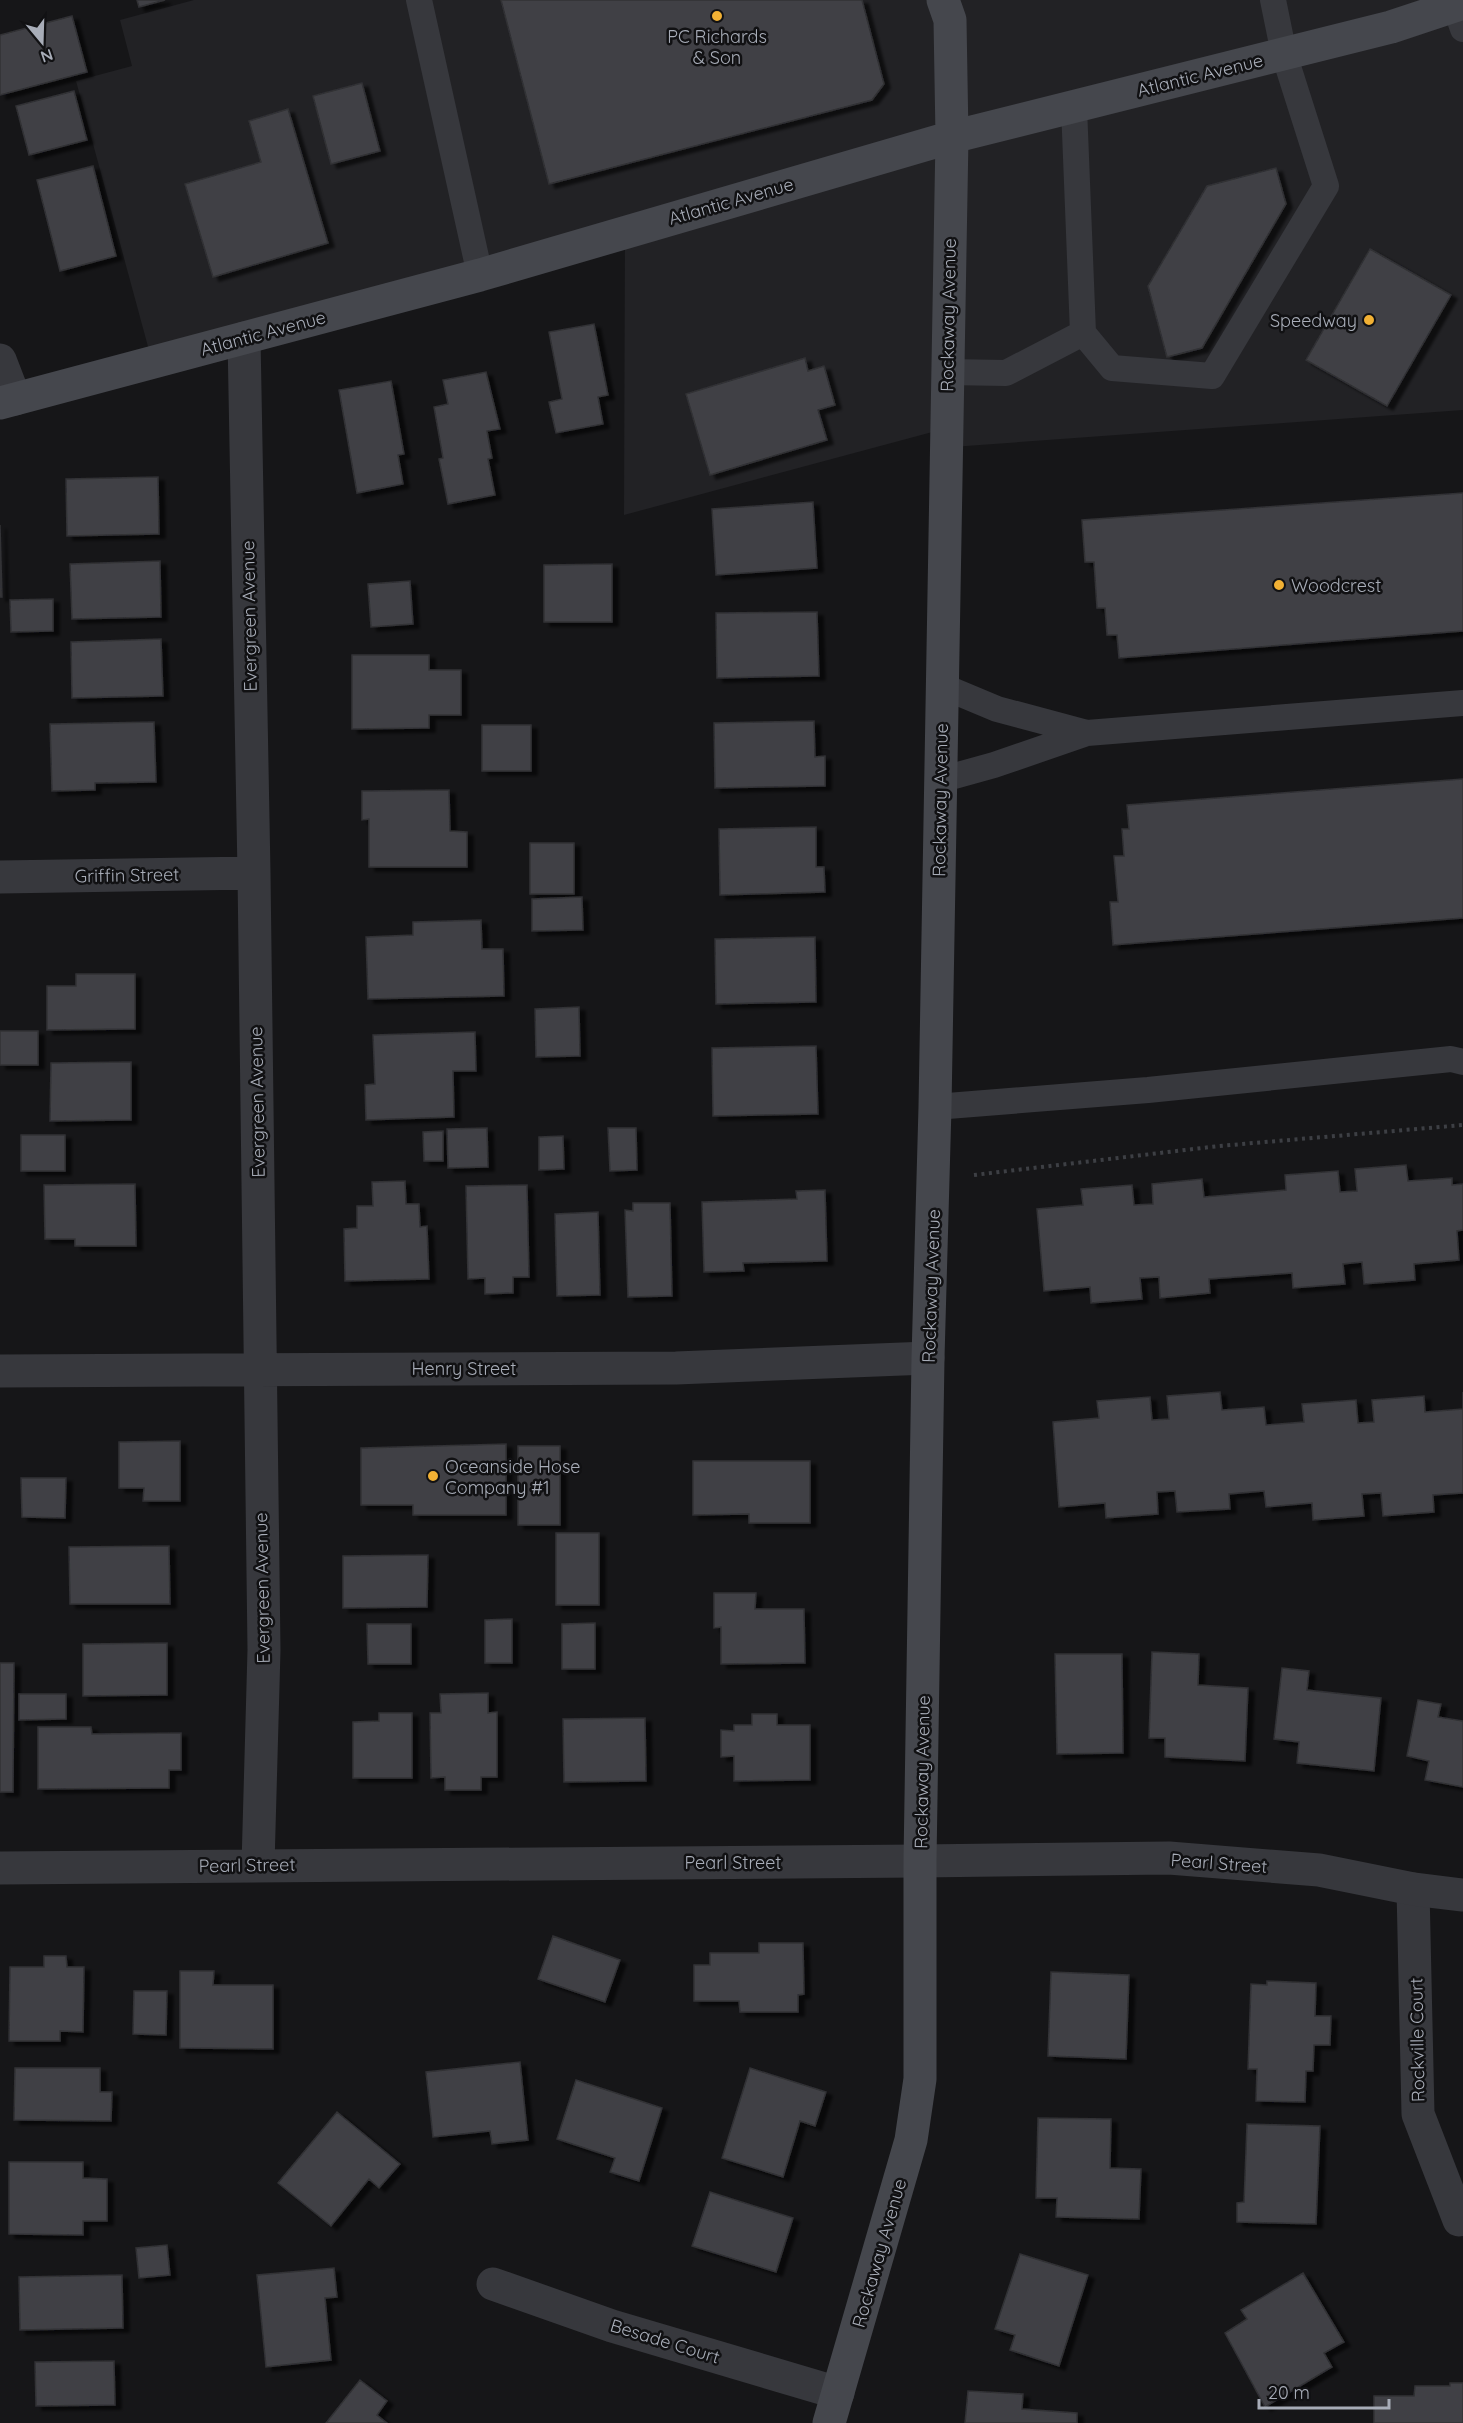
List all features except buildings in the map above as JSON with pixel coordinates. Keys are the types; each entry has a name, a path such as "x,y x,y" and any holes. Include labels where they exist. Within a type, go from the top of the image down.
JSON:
{"main road":[{"name":"Rockaway Avenue","path":"834,2408 911,2140 920,2079 920,1861 928,1358 936,1107 952,138 950,20 943,0"},
{"name":"Atlantic Avenue","path":"8,401 480,275 952,138 1391,27 1460,13"}],"street":[{"name":"Evergreen Avenue","path":"244,338 254,873 264,1650 258,1865"},
{"path":"0,360 8,401"},
{"name":"Griffin Street","path":"0,877 254,873"},
{"name":"Henry Street","path":"0,1371 676,1368 928,1358"},
{"name":"Pearl Street","path":"0,1868 1169,1858 1319,1870 1413,1889 1463,1895"},
{"name":"Rockville Court","path":"1413,1889 1418,2114 1460,2220"},
{"name":"Besade Court","path":"493,2284 834,2408"}],"lane":[{"path":"419,0 480,275"},
{"path":"1074,107 1083,333 1112,368 1212,376 1326,186 1284,54 1272,0"},
{"path":"947,372 1006,374 1083,333"},
{"path":"942,686 997,709 1086,733"},
{"path":"940,780 993,765 1086,733 1463,703"},
{"path":"936,1107 1148,1090 1451,1059 1463,1062"}],"path":[{"path":"974,1175 1219,1146 1463,1125"}],"shaded area":[{"path":"194,0 1463,0 1463,410 952,447 951,427 624,515 625,230 150,354 76,81 132,66 120,20"}],"place":[{"name":"PC Richards & Son","path":"717,16"},
{"name":"Speedway","path":"1369,320"},
{"name":"Woodcrest","path":"1279,585"},
{"name":"Oceanside Hose Company #1","path":"433,1476"}]}
